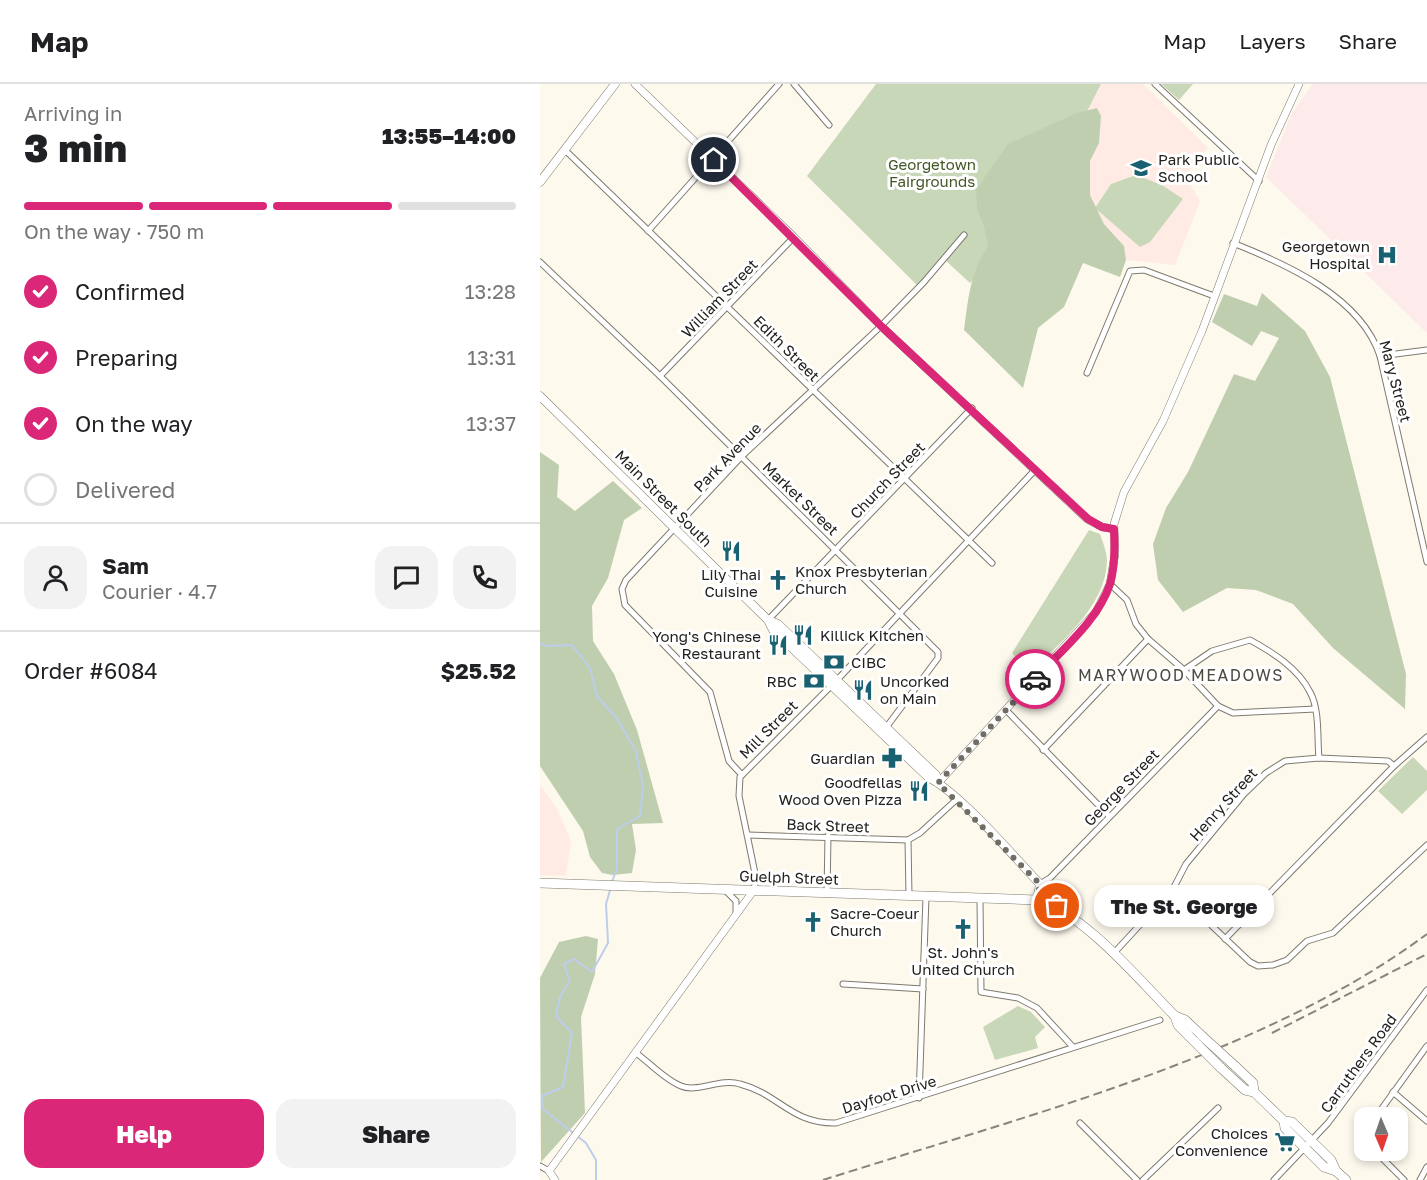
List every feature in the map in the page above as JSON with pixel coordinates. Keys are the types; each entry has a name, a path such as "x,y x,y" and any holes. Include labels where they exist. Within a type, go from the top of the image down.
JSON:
{"main road":[{"path":"540,182 615,84"},
{"name":"Main Street South","path":"540,396 768,620 773,630 834,682 929,778 957,800 1040,884"},
{"name":"Guelph Street","path":"540,883 1037,900"},
{"path":"1040,884 1037,900 1067,912 1176,1016 1185,1020 1253,1083 1254,1092"},
{"path":"1176,1016 1178,1025 1189,1036 1245,1090 1254,1092 1284,1121 1292,1122 1331,1160 1336,1171"},
{"path":"1284,1121 1285,1128 1305,1149 1324,1167 1336,1171 1346,1180"}],"street":[{"path":"635,84 794,237 881,326 972,408 1035,470 1088,519 1102,527 1114,529"},
{"path":"648,231 714,160 779,84"},
{"path":"794,84 830,125"},
{"path":"1155,84 1259,181"},
{"path":"938,783 1096,612 1110,584 1115,554 1114,529 1124,492 1163,421 1299,84"},
{"name":"Edith Street","path":"565,150 992,563"},
{"name":"Park Avenue","path":"742,775 729,761 710,692 625,605 622,589 626,580 741,457 881,326 924,282 964,235"},
{"name":"William Street","path":"660,376 794,237"},
{"name":"Mary Street","path":"1233,243 1284,263 1314,282 1367,329 1380,356 1424,536 1427,562"},
{"name":"Market Street","path":"540,262 660,376 939,654 883,730"},
{"path":"1087,373 1130,271 1144,270 1214,296"},
{"path":"1380,356 1427,350"},
{"name":"Church Street","path":"768,620 972,408"},
{"name":"Mill Street","path":"754,890 756,878 739,796 739,781 742,775 969,542 1035,470"},
{"path":"1110,584 1126,600 1136,624 1148,639 1184,670 1218,706 1233,713 1315,708"},
{"path":"1043,750 1148,639"},
{"path":"1184,670 1212,651 1250,640 1270,651 1292,668 1311,692 1315,708 1319,758"},
{"name":"George Street","path":"1040,884 1050,878 1218,706"},
{"path":"1006,710 1109,816"},
{"path":"1225,939 1394,766 1427,737"},
{"name":"Henry Street","path":"1113,954 1173,889 1186,864 1244,794 1285,760 1319,758 1388,761 1394,766"},
{"path":"909,896 908,840 920,833 957,800"},
{"name":"Back Street","path":"748,835 908,840"},
{"path":"827,893 828,836"},
{"path":"1173,889 1250,962 1258,966 1273,965 1287,960 1307,941 1333,933 1427,844"},
{"path":"725,890 736,901 736,918"},
{"path":"549,1171 736,918 754,890"},
{"path":"919,1098 926,897"},
{"path":"980,899 981,992 1018,998 1037,1008 1073,1047"},
{"path":"843,984 923,989"},
{"name":"Carruthers Road","path":"1274,1180 1328,1123 1427,990"},
{"name":"Dayfoot Drive","path":"636,1053 682,1087 693,1088 720,1081 739,1083 763,1092 800,1118 819,1123 836,1123 1160,1020"},
{"path":"1382,1107 1426,1050"},
{"path":"1392,1092 1427,1121"},
{"path":"1143,1180 1218,1108"},
{"path":"1080,1123 1137,1180"},
{"path":"1385,1161 1404,1180"},
{"path":"540,1166 549,1171 555,1180"},
{"path":"1420,1180 1427,1167"}],"shaded area":[{"name":"Park Public School","path":"1101,84 1143,84 1208,148 1185,176 1200,201 1175,265 1126,260 1124,246 1104,224 1090,195 1090,161 1080,125"},
{"name":"Georgetown Hospital","path":"1313,84 1427,84 1427,333 1266,177 1292,113"},
{"path":"540,784 557,809 571,841 566,876 540,875"}],"green space":[{"name":"Georgetown Fairgrounds","path":"876,84 1101,84 1080,125 1097,143 970,283 946,261 918,286 807,176"},
{"path":"1161,84 1193,84 1179,100"},
{"path":"1097,108 1101,116 1099,143 1090,161 1090,195 1104,224 1124,246 1126,260 1120,277 1083,263 1064,307 1038,328 1023,388 964,330 974,276 988,247 984,226 977,209 976,190 1008,144 1077,113"},
{"path":"1136,175 1162,185 1183,199 1150,242 1140,247 1095,208 1111,184"},
{"path":"1262,293 1305,331 1330,377 1406,674 1405,709 1333,648 1293,604 1256,590 1227,588 1183,612 1158,580 1153,544 1166,508 1188,472 1234,374 1255,381 1279,338 1261,331 1252,346 1212,322 1224,294 1257,306"},
{"path":"540,452 559,465 557,497 575,511 613,481 642,508 624,520 608,578 592,606 593,641 614,674 637,730 663,823 632,824 636,850 632,873 613,875 602,873 590,857 583,831 540,766"},
{"path":"1089,530 1100,534 1106,554 1105,578 1099,594 1067,637 1030,673 1012,653"},
{"path":"1413,757 1427,771 1427,790 1402,814 1378,791"},
{"path":"586,936 598,939 595,974 581,1017 585,1113 541,1162 540,978 559,942"},
{"path":"1018,1006 1031,1012 1045,1027 1035,1037 1038,1048 995,1060 983,1027"}],"waterway":[{"path":"540,643 547,646 572,645 590,668 597,696 618,720 636,751 643,786 640,816 617,829 617,868 612,882"},
{"path":"596,1180 596,1160 586,1143 543,1109 542,1096 563,1087 572,1033 556,1016 560,997 570,981 564,964 574,959 592,972 608,943 606,904 611,887"}],"railway":[{"path":"823,1180 1057,1107 1214,1050 1290,1016 1361,978 1427,934"},
{"path":"1272,1033 1427,954"}],"way so far":[{"path":"1035,679 938,783 1040,884 1037,900 1057,906"}],"place":[{"name":"Park Public School","path":"1141,168"},
{"name":"Georgetown Hospital","path":"1387,255"},
{"name":"Lily Thai Cuisine","path":"731,551"},
{"name":"Knox Presbyterian Church","path":"778,580"},
{"name":"Killick Kitchen","path":"803,635"},
{"name":"Yong's Chinese Restaurant","path":"778,645"},
{"name":"CIBC","path":"834,662"},
{"name":"RBC","path":"814,681"},
{"name":"Uncorked on Main","path":"863,690"},
{"name":"Guardian","path":"892,758"},
{"name":"Goodfellas Wood Oven Pizza","path":"919,791"},
{"name":"The St. George","path":"1057,906"},
{"name":"Sacre-Coeur Church","path":"813,922"},
{"name":"St. John's United Church","path":"963,929"},
{"name":"Choices Convenience","path":"1285,1142"}],"district":[{"name":"MARYWOOD MEADOWS","path":"1181,675"}],"route":[{"path":"714,160 881,326 972,408 1088,519 1094,524 1114,529 1115,554 1110,584 1096,612 1035,679"}]}
